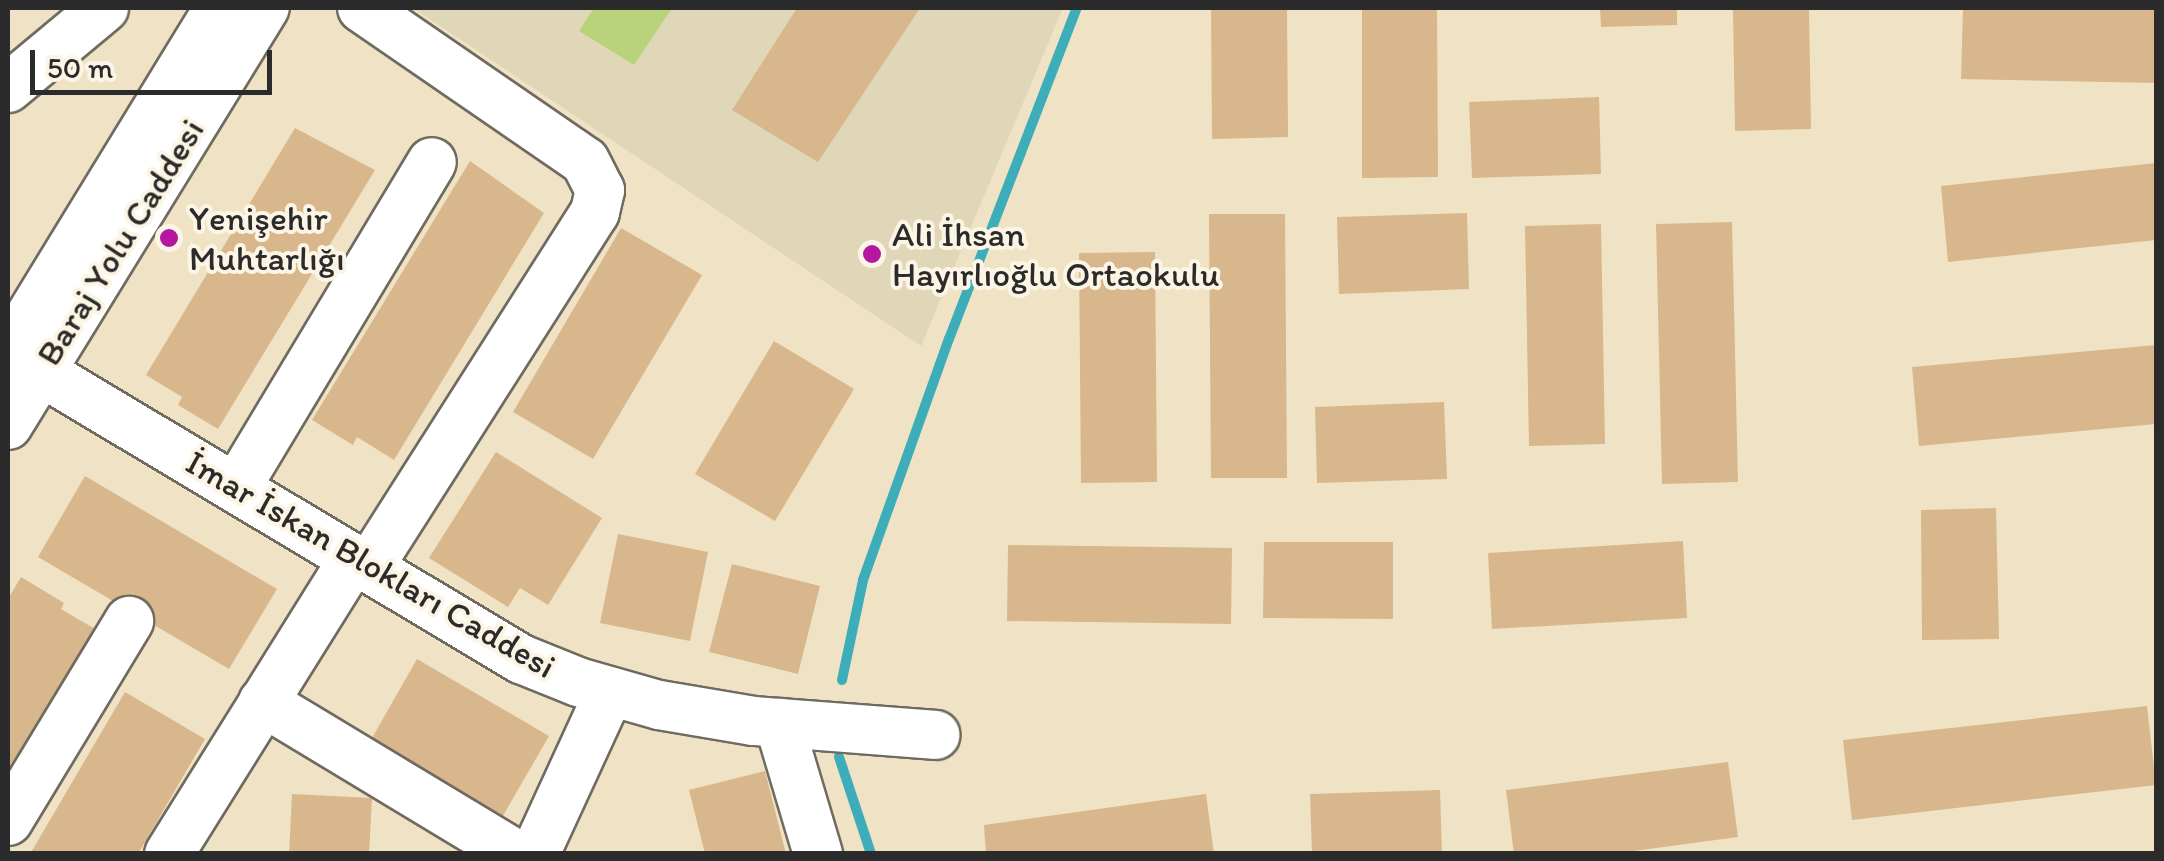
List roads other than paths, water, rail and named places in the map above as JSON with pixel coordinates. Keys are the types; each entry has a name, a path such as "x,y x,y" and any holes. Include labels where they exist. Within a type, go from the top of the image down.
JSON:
{"street":[{"path":"8,88 26,57 104,8"},
{"name":"Baraj Yolu Caddesi","path":"8,425 18,358 219,8"},
{"name":"Baraj Yolu Caddesi","path":"18,358 265,8"},
{"path":"168,854 263,702 362,563 595,212 600,190 585,162 362,8"},
{"path":"236,488 432,162"},
{"name":"İmar İskan Blokları Caddesi","path":"18,358 522,658 658,705 779,722 935,735"},
{"path":"8,821 129,621"},
{"path":"535,854 610,691"},
{"path":"263,702 515,854"},
{"path":"779,722 818,854"}],"waterway":[{"path":"842,680 863,580 949,339 1077,8"},
{"path":"839,757 871,854"}],"place":[{"name":"Yenişehir Muhtarlığı","path":"169,238"},
{"name":"Ali İhsan Hayırlıoğlu Ortaokulu","path":"872,254"}]}
